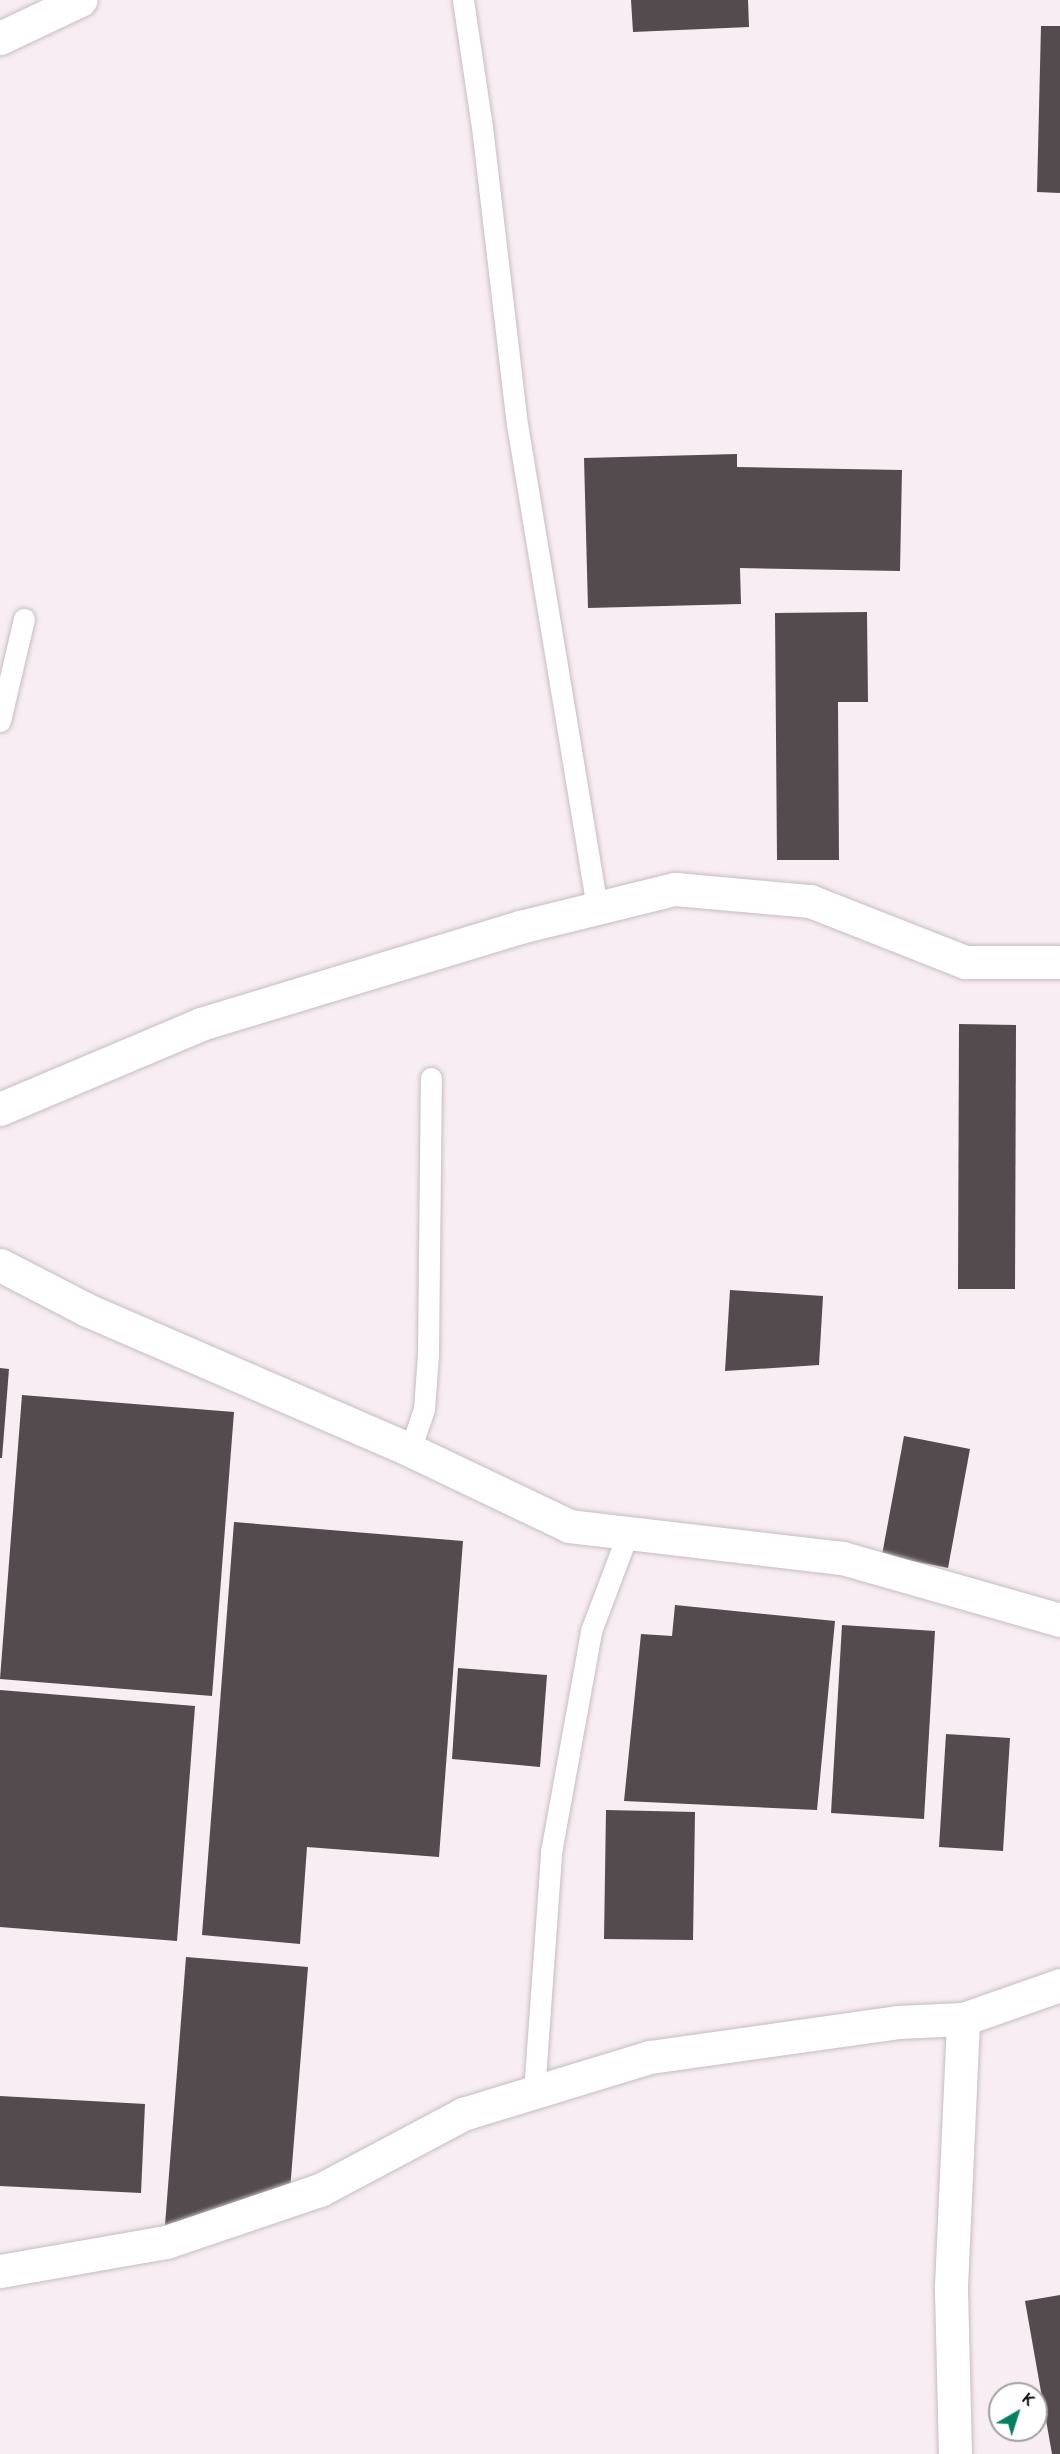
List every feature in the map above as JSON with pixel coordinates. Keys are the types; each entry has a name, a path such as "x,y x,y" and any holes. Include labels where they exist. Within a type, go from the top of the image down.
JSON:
{"street":[{"path":"0,38 80,0"},
{"path":"0,1109 201,1024 520,927 675,889 739,892 810,901 964,962 1060,962"},
{"path":"0,1265 200,1361 410,1450 569,1526 842,1558 1060,1620"},
{"path":"0,2271 166,2242 188,2235 320,2190 464,2114 650,2057 898,2022 963,2019 1060,1985"},
{"path":"955,2454 951,2286 963,2019"}],"lane":[{"path":"463,0 482,127 517,424 597,908"},
{"path":"0,721 24,619"},
{"path":"410,1450 424,1409 428,1355 431,1078"},
{"path":"534,2092 551,1852 591,1631 628,1533"}],"building":[{"path":"631,0 748,0 749,27 633,32"},
{"path":"1041,26 1060,26 1060,193 1037,192"},
{"path":"737,454 737,467 902,470 900,571 740,568 741,604 588,608 584,458"},
{"path":"867,612 868,702 838,702 839,860 777,860 775,613"},
{"path":"959,1024 1016,1025 1015,1289 958,1289"},
{"path":"730,1290 823,1296 819,1365 725,1371"},
{"path":"0,1368 9,1369 2,1458 0,1458"},
{"path":"22,1395 234,1412 212,1696 0,1679"},
{"path":"904,1436 970,1449 948,1568 882,1555"},
{"path":"234,1522 463,1541 439,1857 307,1847 300,1944 202,1935"},
{"path":"675,1605 835,1621 817,1810 624,1801 641,1634 672,1636"},
{"path":"842,1625 935,1631 924,1819 831,1813"},
{"path":"458,1668 547,1675 540,1767 452,1759"},
{"path":"0,1690 195,1706 177,1941 0,1927"},
{"path":"946,1734 1010,1738 1003,1851 939,1847"},
{"path":"606,1810 695,1812 693,1940 604,1939"},
{"path":"186,1957 308,1967 290,2190 165,2225"},
{"path":"0,2096 145,2104 141,2193 0,2186"},
{"path":"1060,2295 1060,2454 1052,2454 1048,2431 1048,2382 1039,2382 1025,2301"}]}
